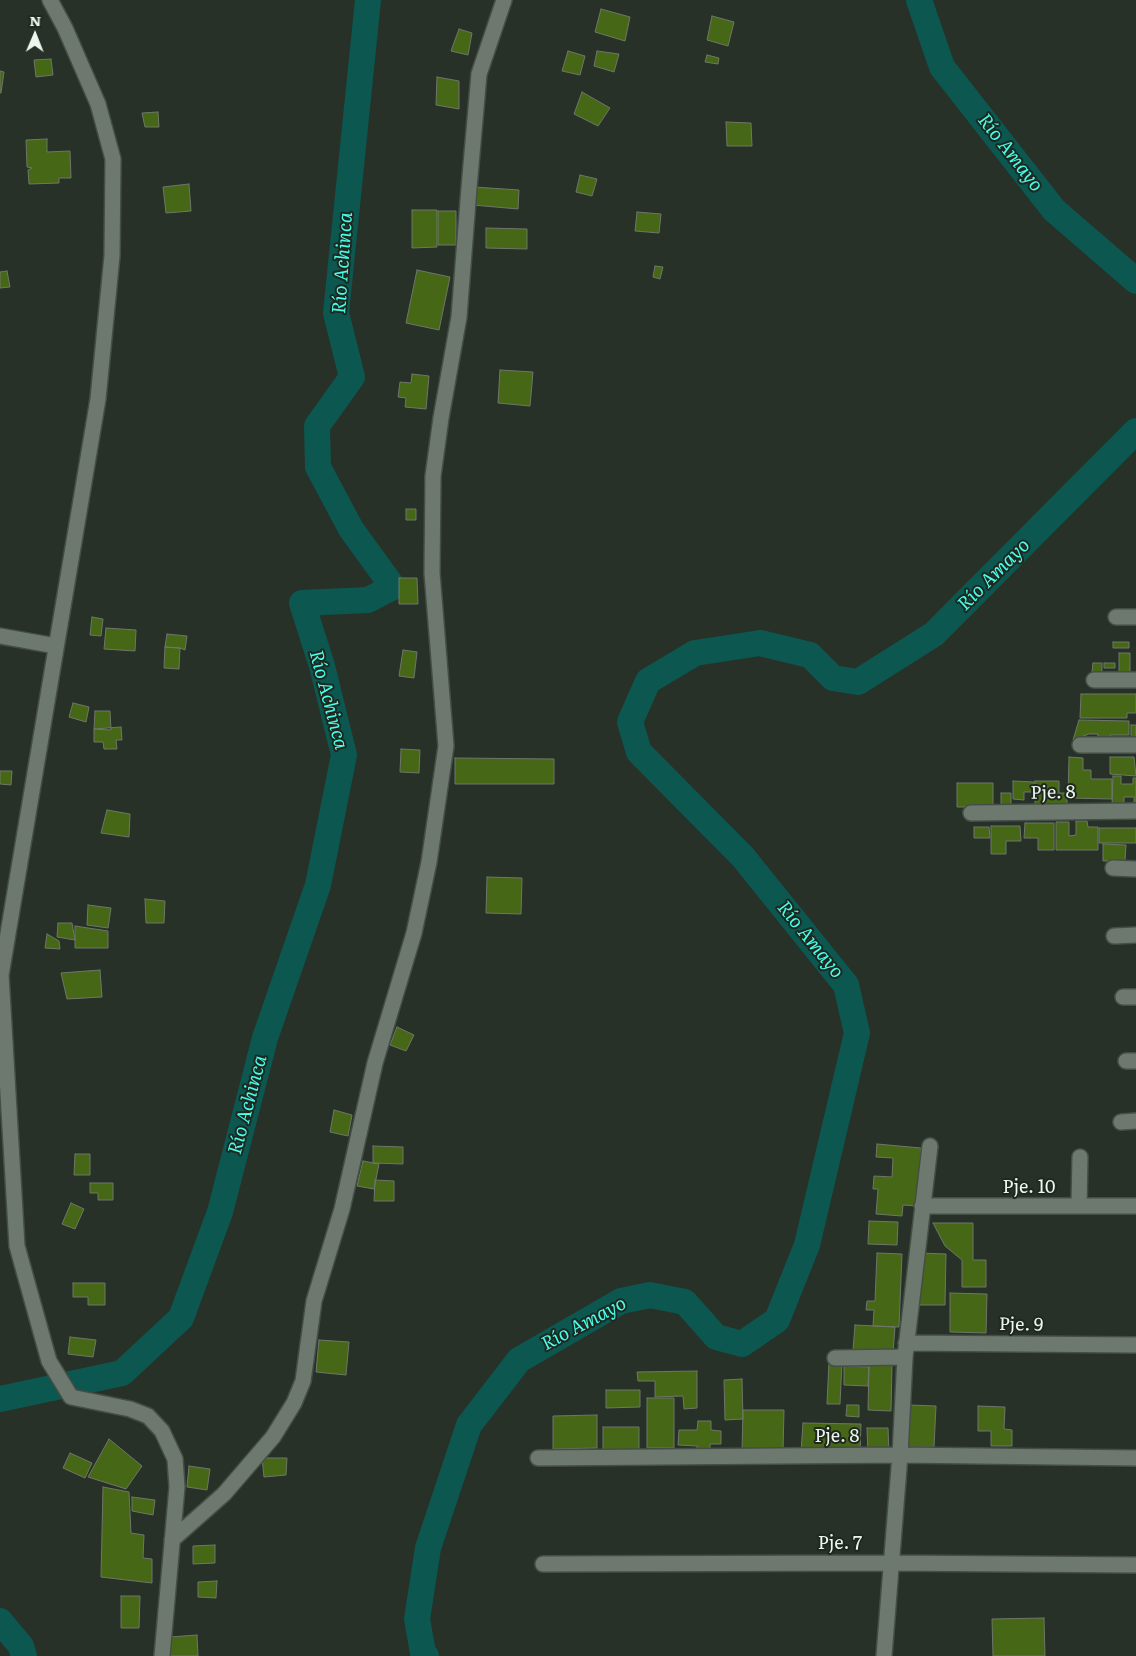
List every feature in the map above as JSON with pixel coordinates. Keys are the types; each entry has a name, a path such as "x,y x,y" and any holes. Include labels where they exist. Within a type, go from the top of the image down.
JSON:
{"street":[{"path":"50,0 65,28 98,104 114,159 112,256 98,399 1,975 5,1144 17,1246 49,1361 72,1397 130,1408 148,1416 162,1431 175,1459 178,1487 162,1656"},
{"path":"172,1540 224,1494 273,1436 294,1403 303,1381 314,1301 342,1209 375,1063 414,933 430,862 446,746 432,573 433,476 459,317 479,74 504,0"},
{"path":"1116,617 1136,617"},
{"path":"0,636 56,646"},
{"path":"1094,680 1136,680"},
{"path":"1080,745 1136,745"},
{"name":"Pje. 8","path":"971,813 1136,811"},
{"path":"1114,868 1136,868"},
{"path":"1114,936 1136,936"},
{"path":"884,1656 900,1456 905,1350 930,1146"},
{"path":"1079,1206 1080,1157"},
{"name":"Pje. 10","path":"922,1206 1136,1206"},
{"name":"Pje. 9","path":"835,1358 905,1350 1136,1346"},
{"name":"Pje. 8","path":"538,1458 900,1456 1136,1458"},
{"name":"Pje. 7","path":"543,1564 891,1563 1136,1565"}],"building":[{"path":"601,9 630,17 625,41 595,32"},
{"path":"712,16 734,22 728,46 707,40"},
{"path":"459,29 472,33 468,55 451,51"},
{"path":"568,51 585,56 580,75 562,71"},
{"path":"597,51 619,54 614,72 594,66"},
{"path":"707,55 719,58 718,64 705,62"},
{"path":"51,59 53,75 36,77 34,60"},
{"path":"0,71 4,72 1,93 0,93"},
{"path":"437,77 459,81 459,109 436,105"},
{"path":"582,92 610,108 598,126 574,114"},
{"path":"158,112 159,127 145,127 142,113"},
{"path":"726,122 751,123 752,146 727,146"},
{"path":"47,139 47,152 70,151 71,178 59,178 59,183 29,184 28,170 32,168 27,167 26,140"},
{"path":"580,175 597,179 592,196 576,192"},
{"path":"189,184 191,211 166,213 163,187"},
{"path":"474,187 519,190 518,209 473,205"},
{"path":"412,210 437,210 437,247 412,248"},
{"path":"438,211 456,211 456,245 438,245"},
{"path":"637,212 661,214 659,233 635,231"},
{"path":"486,228 527,229 527,249 486,248"},
{"path":"655,266 663,267 660,279 653,277"},
{"path":"417,270 450,277 439,330 406,323"},
{"path":"7,271 10,287 0,288 0,272"},
{"path":"500,370 533,372 530,406 498,403"},
{"path":"412,374 429,376 426,409 405,407 406,398 398,397 400,382 411,383"},
{"path":"406,509 416,509 416,520 406,520"},
{"path":"399,578 417,578 418,604 399,604"},
{"path":"92,617 103,619 101,636 90,635"},
{"path":"106,628 136,630 135,651 104,649"},
{"path":"167,634 187,636 185,650 165,647"},
{"path":"1113,642 1129,642 1129,648 1113,648"},
{"path":"165,647 180,648 179,669 164,668"},
{"path":"403,650 417,652 414,678 399,676"},
{"path":"1119,653 1130,653 1130,673 1119,673"},
{"path":"1093,663 1102,663 1102,672 1092,672"},
{"path":"1104,663 1115,663 1115,668 1104,668"},
{"path":"1081,694 1136,694 1136,713 1127,713 1127,718 1080,718"},
{"path":"73,703 89,707 86,722 69,717"},
{"path":"95,711 110,711 111,730 94,729"},
{"path":"1079,720 1129,721 1129,735 1110,735 1110,743 1097,743 1098,734 1089,734 1073,740"},
{"path":"1131,725 1136,725 1136,742 1131,741"},
{"path":"121,727 122,740 116,740 117,749 104,749 103,742 94,742 94,729"},
{"path":"401,749 420,750 419,773 400,772"},
{"path":"1069,757 1083,758 1083,770 1091,770 1091,779 1112,779 1112,799 1068,798"},
{"path":"1110,757 1134,757 1136,776 1110,774"},
{"path":"455,758 554,759 554,784 455,784"},
{"path":"0,771 12,771 11,785 0,784"},
{"path":"1113,776 1121,776 1121,784 1133,784 1133,778 1136,778 1136,804 1134,804 1134,797 1124,797 1124,806 1112,806"},
{"path":"1013,781 1034,782 1034,792 1024,792 1024,800 1013,799"},
{"path":"1035,781 1059,781 1059,793 1067,793 1067,806 1035,806"},
{"path":"957,783 993,783 993,807 957,807"},
{"path":"1001,793 1011,793 1011,807 1001,807"},
{"path":"107,810 130,814 129,837 101,833"},
{"path":"1076,821 1087,821 1088,827 1098,827 1098,850 1056,850 1056,822 1069,822 1069,836 1076,835"},
{"path":"1025,823 1054,823 1054,850 1038,850 1038,838 1024,838"},
{"path":"991,826 1020,826 1021,841 1006,841 1006,854 991,854"},
{"path":"974,827 989,827 990,838 974,838"},
{"path":"1099,828 1136,828 1136,843 1099,843"},
{"path":"1103,844 1126,845 1125,861 1103,861"},
{"path":"487,877 522,878 521,914 486,913"},
{"path":"145,899 165,901 164,923 146,923"},
{"path":"88,905 111,908 108,928 87,925"},
{"path":"58,923 72,923 75,940 57,937"},
{"path":"75,926 108,931 108,948 75,948"},
{"path":"47,934 59,941 60,949 45,948"},
{"path":"100,970 102,997 67,999 61,973"},
{"path":"397,1027 414,1035 406,1051 390,1045"},
{"path":"334,1110 352,1115 348,1136 330,1132"},
{"path":"877,1144 921,1148 917,1206 903,1205 902,1216 876,1214 878,1189 873,1189 874,1176 892,1177 893,1158 876,1157"},
{"path":"373,1146 403,1147 403,1164 373,1163"},
{"path":"75,1154 90,1154 90,1175 74,1175"},
{"path":"363,1161 379,1164 374,1189 357,1186"},
{"path":"375,1180 394,1181 394,1201 374,1201"},
{"path":"90,1183 113,1183 113,1200 98,1200 98,1193 90,1193"},
{"path":"71,1203 84,1209 75,1229 62,1224"},
{"path":"869,1221 898,1222 897,1245 868,1244"},
{"path":"933,1223 973,1223 973,1260 986,1260 986,1287 962,1287 962,1260 945,1246"},
{"path":"877,1253 902,1254 899,1327 873,1326 874,1310 866,1310 867,1301 875,1301"},
{"path":"919,1253 946,1254 945,1305 918,1305"},
{"path":"73,1283 105,1283 105,1305 88,1305 88,1297 73,1297"},
{"path":"950,1293 987,1294 986,1333 950,1332"},
{"path":"855,1325 895,1327 893,1353 853,1350"},
{"path":"70,1337 96,1340 93,1357 68,1354"},
{"path":"319,1340 349,1342 346,1375 316,1372"},
{"path":"829,1361 842,1362 840,1404 827,1404"},
{"path":"869,1363 892,1364 891,1411 868,1410"},
{"path":"844,1366 869,1367 868,1386 844,1385"},
{"path":"697,1371 697,1408 684,1409 683,1396 655,1397 655,1381 638,1381 637,1372"},
{"path":"742,1379 743,1419 725,1420 724,1380"},
{"path":"606,1390 640,1390 640,1407 606,1408"},
{"path":"647,1398 674,1398 674,1448 647,1448"},
{"path":"847,1405 859,1405 859,1417 846,1416"},
{"path":"909,1405 936,1406 934,1447 907,1447"},
{"path":"978,1406 1005,1407 1004,1429 1012,1430 1012,1446 991,1446 991,1431 978,1431"},
{"path":"743,1410 784,1410 783,1452 742,1452"},
{"path":"597,1415 597,1448 553,1449 553,1416"},
{"path":"698,1421 711,1421 711,1430 721,1431 721,1444 710,1444 710,1452 697,1452 697,1446 678,1445 679,1430 697,1430"},
{"path":"803,1423 861,1424 860,1453 801,1452"},
{"path":"603,1427 639,1427 639,1451 603,1450"},
{"path":"867,1428 888,1428 889,1453 868,1454"},
{"path":"109,1439 142,1466 126,1489 88,1477"},
{"path":"70,1453 92,1463 85,1478 63,1468"},
{"path":"262,1458 287,1458 286,1475 264,1477"},
{"path":"189,1466 210,1469 207,1490 187,1487"},
{"path":"103,1487 129,1492 131,1533 144,1535 143,1558 152,1559 152,1583 101,1577"},
{"path":"132,1497 155,1500 153,1515 132,1511"},
{"path":"215,1545 215,1563 193,1564 193,1546"},
{"path":"217,1581 216,1598 198,1597 198,1582"},
{"path":"121,1596 140,1596 139,1628 121,1628"},
{"path":"1044,1618 1045,1656 993,1656 992,1619"},
{"path":"197,1635 198,1656 169,1656 170,1637"}],"waterway":[{"name":"Río Achinca","path":"0,1399 122,1373 181,1318 220,1212 265,1038 318,885 344,755 322,666 302,603 368,600 393,587 351,529 318,467 317,426 352,377 336,313 368,0"},
{"name":"Río Amayo","path":"919,0 942,67 1054,210 1136,281"},
{"name":"Río Amayo","path":"426,1656 423,1653 417,1619 428,1548 469,1425 519,1360 621,1301 650,1295 685,1302 716,1337 742,1344 777,1320 807,1245 857,1033 846,985 743,857 639,752 630,722 648,681 695,653 760,643 810,655 833,678 858,682 934,634 1136,431"},
{"name":"Río Achinca","path":"0,1621 21,1646 24,1656"}]}
